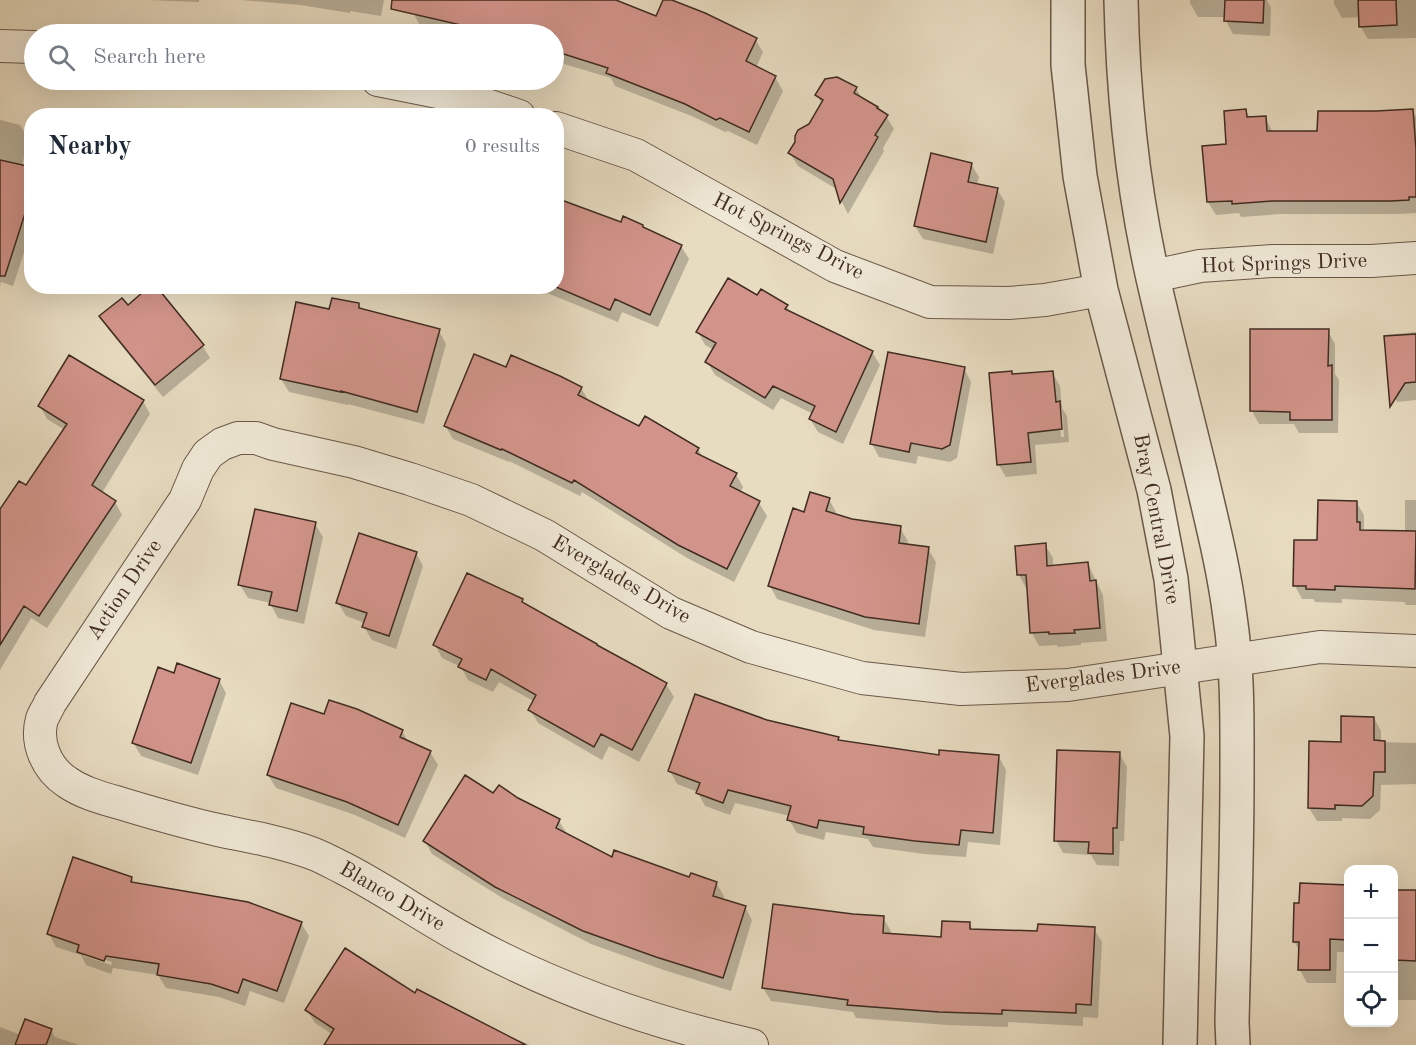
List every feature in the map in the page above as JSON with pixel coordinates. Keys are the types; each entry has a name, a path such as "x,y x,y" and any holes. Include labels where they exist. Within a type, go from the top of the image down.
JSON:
{"street":[{"name":"Bray Central Drive","path":"1068,0 1068,65 1080,176 1101,290 1154,490 1171,579 1181,668 1187,736 1180,1045"},
{"path":"1121,0 1123,62 1132,162 1141,219 1221,560 1235,660 1237,790 1233,1045"},
{"path":"0,46 24,47"},
{"path":"428,90 463,97 495,108"},
{"name":"Hot Springs Drive","path":"564,131 636,155 835,266 930,302 1009,303 1045,300 1101,290"},
{"name":"Hot Springs Drive","path":"1153,276 1210,265 1273,261 1371,261 1416,258"},
{"name":"Everglades Drive","path":"228,442 238,438 256,438 354,462 471,500 544,535 671,613 751,647 861,678 961,689 1068,685 1320,647 1416,651"},
{"name":"Action Drive","path":"42,748 40,737 42,719 50,703 184,500 198,469 208,454 228,442"},
{"name":"Blanco Drive","path":"42,748 53,771 67,782 98,796 155,814 217,830 268,839 316,854 365,879 467,941 538,977 628,1010 716,1037 752,1045"}],"building":[{"path":"392,0 616,0 656,16 663,0 672,0 757,38 746,61 776,76 749,132 720,118 716,120 685,104 606,73 608,68 564,54 564,24 456,24 391,9"},
{"path":"1225,0 1264,0 1263,23 1224,21"},
{"path":"1358,0 1396,0 1397,25 1359,27"},
{"path":"837,77 857,87 854,93 888,115 875,135 878,137 840,203 833,179 788,153 795,142 798,130 809,124 823,100 815,95 825,79"},
{"path":"1246,109 1247,117 1266,116 1267,131 1317,131 1318,111 1413,109 1416,197 1409,197 1409,200 1391,201 1273,201 1232,204 1232,201 1207,202 1202,146 1226,144 1224,111"},
{"path":"931,153 972,163 968,182 998,188 986,242 914,226"},
{"path":"0,160 24,165 24,215 5,276 0,276"},
{"path":"564,201 621,222 623,216 682,245 650,315 615,299 610,310 564,290"},
{"path":"728,278 757,295 761,289 788,305 785,309 873,351 836,432 809,419 815,406 773,386 765,398 705,362 716,343 696,332"},
{"path":"141,294 163,294 204,345 155,385 99,316 122,298 128,305"},
{"path":"332,298 359,303 359,308 440,329 417,412 341,391 280,379 296,302 329,309"},
{"path":"1250,329 1329,329 1328,366 1332,365 1332,420 1290,420 1290,412 1250,411"},
{"path":"1416,334 1416,382 1405,383 1390,407 1384,336"},
{"path":"888,352 965,367 950,445 942,449 911,443 909,452 870,444"},
{"path":"474,354 506,367 511,355 560,376 582,387 578,395 639,426 645,416 699,448 696,453 737,473 730,486 760,501 727,569 678,545 574,480 572,483 502,449 444,426"},
{"path":"69,355 144,400 92,485 116,501 39,616 24,606 0,645 0,509 19,481 26,485 67,424 38,406"},
{"path":"1012,371 1012,374 1053,371 1056,402 1060,401 1062,429 1028,433 1031,462 997,465 989,373"},
{"path":"810,492 830,498 826,511 852,519 901,526 899,543 929,547 919,624 865,617 768,586 793,508 804,512"},
{"path":"1318,500 1357,501 1357,522 1360,522 1360,530 1416,531 1415,589 1335,586 1335,590 1293,586 1294,540 1317,540"},
{"path":"255,509 316,522 297,611 269,605 272,592 238,585"},
{"path":"359,533 417,552 389,636 362,627 367,613 336,603"},
{"path":"1046,543 1047,566 1088,562 1090,581 1096,580 1100,628 1074,630 1075,633 1030,633 1026,575 1017,575 1015,546"},
{"path":"467,573 523,599 522,602 667,683 632,750 601,734 594,747 528,710 536,695 491,669 486,680 458,667 462,659 433,645"},
{"path":"177,663 220,679 191,763 132,743 158,667 174,673"},
{"path":"695,694 767,720 839,737 838,740 939,755 939,750 999,755 993,833 961,830 959,845 863,834 864,827 819,820 817,828 787,820 791,806 728,790 723,803 696,793 700,783 668,771"},
{"path":"329,700 357,709 403,730 400,737 431,751 398,825 347,802 267,775 291,703 324,714"},
{"path":"1341,716 1374,717 1374,740 1385,741 1385,772 1374,772 1373,796 1362,806 1335,805 1335,809 1308,808 1309,741 1341,742"},
{"path":"1057,750 1120,752 1117,828 1113,828 1113,854 1088,853 1089,842 1054,841"},
{"path":"465,775 493,793 499,785 518,798 560,819 556,828 612,857 614,850 689,877 691,873 717,882 713,896 746,906 723,978 583,931 495,887 423,841"},
{"path":"73,857 132,877 131,882 248,902 302,922 277,991 243,979 238,993 211,984 157,975 159,964 106,956 104,961 77,952 79,945 47,934"},
{"path":"1300,883 1344,885 1344,940 1330,939 1330,970 1298,970 1299,942 1293,942 1294,903 1299,903"},
{"path":"1398,890 1416,890 1416,961 1398,960"},
{"path":"773,904 884,916 883,933 941,937 942,921 970,922 970,929 1037,931 1038,924 1095,927 1091,1005 1076,1004 1076,1013 1002,1010 1002,1014 939,1012 847,1005 848,1000 762,988"},
{"path":"345,948 415,993 417,989 526,1045 324,1045 334,1029 305,1010"},
{"path":"25,1019 52,1029 46,1045 15,1045"}]}
